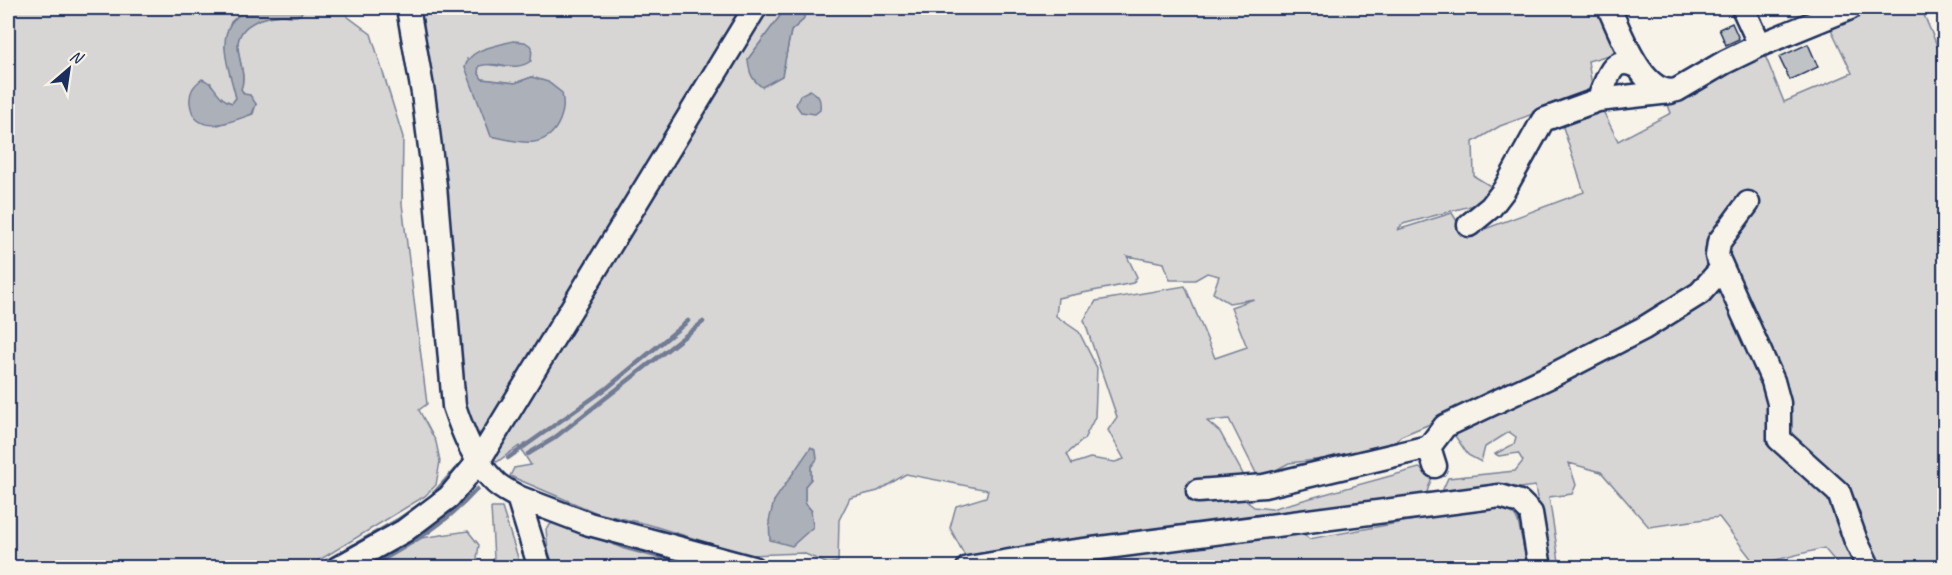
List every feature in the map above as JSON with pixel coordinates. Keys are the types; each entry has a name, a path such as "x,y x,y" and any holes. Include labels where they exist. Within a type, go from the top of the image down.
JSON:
{"lane":[{"path":"408,8 423,93 435,186 454,406 478,462 495,483 518,497 589,524 753,567"},
{"path":"338,567 404,531 449,497 478,462 755,8"},
{"path":"1609,8 1636,66 1651,81 1670,92"},
{"path":"1743,8 1760,45"},
{"path":"1469,225 1491,207 1504,190 1543,120 1598,100 1677,90 1760,45 1850,8"},
{"path":"1598,100 1613,67 1625,62 1636,66"},
{"path":"1748,203 1719,242 1717,256 1773,381 1779,403 1779,439 1839,493 1856,541 1869,567"},
{"path":"1198,490 1264,486 1432,457 1445,426 1551,376 1644,328 1700,293 1722,268"},
{"path":"968,567 1500,496 1520,502 1531,513 1540,567"},
{"path":"518,497 540,567"}],"shaded area":[{"path":"8,8 249,8 231,22 225,47 236,98 232,103 224,100 210,82 218,125 253,114 256,104 243,94 241,89 243,78 238,43 243,30 254,22 275,16 299,15 303,8 346,8 347,16 371,34 403,137 402,204 427,404 419,410 436,442 440,461 436,485 425,496 308,567 8,567"},
{"path":"249,8 303,8 299,15 269,17 254,22 243,30 240,36 238,43 243,78 241,89 244,94 250,95 256,104 252,114 215,125 198,121 193,114 190,99 194,87 202,79 211,84 227,101 232,103 236,98 226,60 225,40 231,23"},
{"path":"420,8 746,8 492,433 477,433 465,422 437,106","holes":["467,59 506,67 486,64 479,66 478,72 482,79 515,83 532,77 491,136"]},
{"path":"765,8 786,8 748,59 782,75 791,31 803,20 807,8 1167,8 1180,13 1246,8 1602,8 1621,47 1616,53 1588,61 1593,92 1500,126 1473,142 1474,176 1492,187 1493,200 1403,224 1397,230 1452,213 1466,236 1584,192 1561,121 1601,107 1618,141 1671,113 1665,97 1762,48 1784,102 1852,73 1830,27 1875,8 1921,8 1944,62 1944,567 1840,567 1824,548 1756,565 1719,517 1649,527 1601,472 1569,463 1576,485 1572,494 1549,497 1559,561 1568,567 1549,567 1535,486 1450,497 1443,489 1448,478 1515,471 1523,461 1518,453 1499,456 1495,454 1514,444 1516,437 1509,432 1485,447 1481,462 1468,455 1453,433 1507,392 1401,436 1394,443 1394,451 1289,463 1259,479 1229,419 1207,421 1220,432 1250,487 1241,497 1254,507 1271,509 1419,468 1433,474 1425,498 966,558 950,528 956,506 986,497 988,490 906,474 878,491 850,498 839,520 838,562 828,564 803,553 748,555 647,524 597,513 510,476 514,468 531,465 519,446 497,462 491,456","holes":["1127,256 1164,263 1170,280 1195,280 1207,273 1219,276 1213,293 1229,303 1254,299 1231,307 1247,347 1215,358 1185,286 1096,301 1084,320 1117,417 1108,430 1124,459 1115,462 1090,458 1072,464 1067,454 1084,439 1095,417 1097,368 1079,332 1056,316 1058,298 1133,283 1137,277","811,467 811,479 805,486 805,503 811,510 774,501"]},
{"path":"786,8 807,8 803,20 791,31 782,76 762,87 751,75 748,59"},
{"path":"513,41 525,42 532,47 531,61 518,66 493,64 479,66 478,72 482,79 515,83 532,77 548,82 562,93 563,107 560,120 548,137 540,141 511,141 491,136 465,67 472,56 478,52"},
{"path":"810,90 818,96 820,101 820,110 815,114 801,112 796,105 800,95"},
{"path":"811,447 816,451 817,459 811,467 811,479 805,486 805,503 811,510 813,527 792,546 770,540 769,521 774,501"},
{"path":"1493,506 1511,511 1518,521 1528,567 1043,568 1299,529 1309,539"},
{"path":"491,508 502,508 521,567 490,567 494,558"},
{"path":"555,520 725,567 554,567 548,550 546,529"},
{"path":"468,531 479,545 476,565 485,567 368,567 421,538"}],"building":[{"path":"1732,23 1739,39 1726,45 1719,29"},
{"path":"1808,44 1818,67 1790,80 1779,57"}],"waterway":[{"path":"508,458 607,388 688,321"},
{"path":"528,454 553,439 703,322"},
{"path":"315,568 398,520 430,498 457,468"},
{"path":"368,568 439,524 477,489"},
{"path":"603,539 623,547 701,568"}]}
